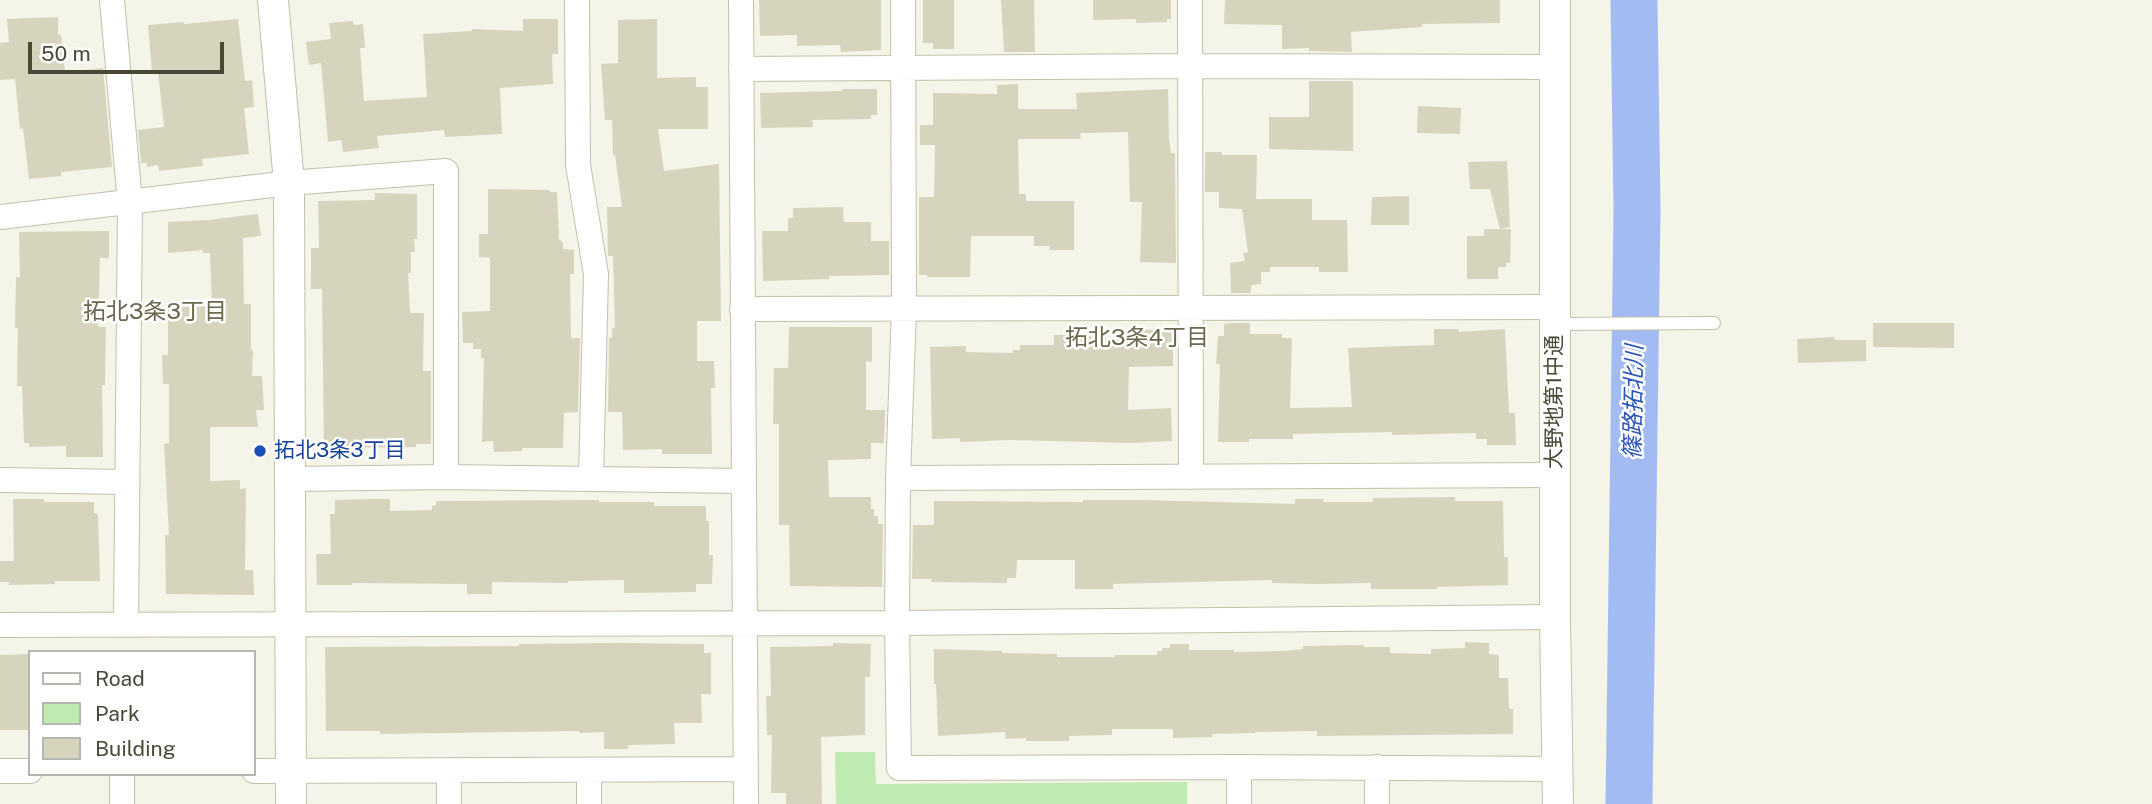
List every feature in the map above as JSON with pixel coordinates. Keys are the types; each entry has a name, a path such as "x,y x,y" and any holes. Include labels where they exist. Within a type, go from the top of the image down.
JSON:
{"street":[{"path":"112,0 130,203 126,624"},
{"path":"273,0 289,183 291,804"},
{"path":"577,0 578,164 596,274 591,479"},
{"path":"741,0 746,804"},
{"path":"904,0 904,309 898,478 897,623 899,768 1558,768"},
{"path":"1190,0 1191,477"},
{"name":"大野地第1中通","path":"1555,0 1555,617 1558,804"},
{"path":"741,69 1556,67"},
{"path":"0,217 289,183 446,171 446,477"},
{"path":"742,309 1191,307 1555,315"},
{"path":"898,478 1555,475"},
{"path":"290,479 446,477 743,481"},
{"path":"0,480 127,482"},
{"path":"0,625 897,623 1555,617"},
{"path":"1239,767 1239,804"},
{"path":"1377,767 1377,804"},
{"path":"256,771 746,769"},
{"path":"449,770 449,804"},
{"path":"0,771 28,771"},
{"path":"589,771 589,804"},
{"path":"122,776 122,804"}],"lane":[{"path":"1555,315 1610,324 1714,323"}],"green space":[{"path":"835,752 875,752 876,784 1187,782 1187,804 836,804"}],"building":[{"path":"759,0 881,0 881,50 841,52 840,45 797,46 797,35 760,36"},
{"path":"923,0 954,0 954,49 933,49 933,43 923,43"},
{"path":"1001,0 1034,0 1035,52 1004,52"},
{"path":"1093,0 1171,0 1171,19 1167,19 1167,22 1136,23 1136,19 1093,20"},
{"path":"1225,0 1500,0 1500,23 1422,24 1422,27 1351,32 1352,52 1309,51 1309,48 1282,49 1282,25 1224,24"},
{"path":"58,17 58,35 61,35 65,72 103,68 112,167 61,172 61,176 29,179 15,79 0,80 0,43 9,42 7,19"},
{"path":"238,19 245,81 252,80 254,107 244,108 249,154 202,159 203,166 159,171 158,165 147,167 147,163 141,163 138,130 164,127 158,72 152,72 148,25"},
{"path":"523,19 558,19 558,54 552,54 553,84 500,88 502,134 445,137 444,130 377,136 379,148 343,152 341,140 328,142 321,63 309,65 306,42 331,39 329,23 353,21 354,25 363,24 365,48 360,48 364,101 427,97 423,34 472,29 523,31"},
{"path":"657,19 657,78 696,77 696,87 708,87 708,129 658,129 664,171 719,164 721,321 697,321 697,361 714,361 715,388 711,388 712,454 662,454 662,449 623,450 622,412 608,412 609,338 612,338 612,328 615,328 613,256 608,256 607,207 622,207 613,155 612,120 605,120 601,64 618,63 618,20"},
{"path":"1309,81 1352,81 1353,151 1269,149 1269,117 1309,117"},
{"path":"1018,84 1018,109 1077,109 1076,93 1168,89 1169,139 1171,153 1175,153 1176,263 1140,262 1142,202 1130,202 1128,132 1080,133 1081,139 1018,139 1019,194 1026,194 1026,201 1074,201 1074,250 1049,250 1050,246 1034,246 1034,236 971,236 970,277 919,275 919,197 934,197 935,145 920,145 920,125 933,125 933,93 997,94 997,85"},
{"path":"877,89 877,115 871,115 871,119 812,120 813,127 761,128 760,93"},
{"path":"1418,106 1461,108 1460,134 1417,133"},
{"path":"1205,152 1257,155 1256,199 1312,199 1312,220 1347,220 1348,272 1319,272 1319,267 1270,267 1270,272 1261,272 1261,284 1251,285 1251,293 1231,293 1230,263 1245,261 1243,253 1248,252 1242,209 1219,208 1219,192 1205,192"},
{"path":"1507,161 1510,227 1500,229 1490,189 1470,189 1468,162"},
{"path":"488,189 557,192 559,239 563,243 563,249 574,250 574,274 570,274 571,338 580,338 578,412 564,413 563,448 522,448 522,451 494,452 493,441 482,442 484,358 481,358 481,349 473,349 473,343 463,343 462,312 490,311 490,258 479,257 479,234 488,234"},
{"path":"375,193 417,194 417,239 414,239 415,252 411,252 411,273 408,273 410,313 424,313 423,371 431,371 431,444 416,444 416,447 324,448 322,289 311,289 311,248 319,248 318,201 375,200"},
{"path":"1409,196 1409,225 1371,225 1372,197"},
{"path":"843,207 844,222 871,222 871,241 889,241 889,275 763,281 762,231 788,231 788,218 793,218 793,208"},
{"path":"258,214 261,236 243,238 244,304 251,304 252,376 262,376 264,410 256,410 258,427 210,427 210,481 240,480 240,489 246,488 245,570 253,570 254,595 166,594 165,535 169,535 164,444 169,443 169,384 163,384 162,355 168,355 168,307 212,305 210,253 203,253 203,250 168,253 168,222"},
{"path":"1484,229 1511,229 1510,263 1506,263 1506,267 1498,267 1498,279 1467,279 1467,236 1484,236"},
{"path":"109,231 109,258 100,258 98,327 106,327 105,385 102,385 103,457 66,457 66,446 29,447 29,443 24,443 22,386 17,386 18,328 15,328 16,277 20,277 19,232"},
{"path":"1250,323 1250,334 1282,334 1282,338 1292,338 1290,408 1352,407 1348,348 1434,345 1434,329 1458,329 1459,332 1505,329 1509,413 1515,413 1516,445 1487,445 1487,439 1476,439 1476,433 1392,435 1392,432 1293,434 1293,439 1218,442 1218,336 1224,336 1224,324"},
{"path":"1873,323 1954,323 1954,348 1873,347"},
{"path":"789,327 872,327 872,362 866,361 866,410 885,410 884,443 871,443 871,459 828,460 829,497 871,497 874,516 878,516 878,524 883,524 882,587 790,586 789,525 779,525 779,424 773,424 774,368 788,368"},
{"path":"1173,329 1173,366 1129,367 1128,410 1171,408 1172,441 960,442 960,438 932,439 930,347 966,346 966,352 1013,353 1013,350 1020,350 1020,345 1054,345 1054,335 1142,339 1142,330"},
{"path":"1834,337 1834,340 1866,340 1866,361 1798,363 1797,339"},
{"path":"1455,497 1455,501 1503,501 1504,557 1508,557 1508,585 1371,589 1371,583 1272,583 1272,580 1113,584 1113,589 1075,589 1075,560 1017,560 1016,578 1007,578 1007,583 931,582 931,579 912,579 913,525 934,525 934,501 1141,500 1295,504 1295,499 1373,502 1373,498"},
{"path":"13,499 94,502 94,513 98,514 100,581 9,585 9,582 0,582 0,561 14,561"},
{"path":"390,499 390,511 432,510 436,501 599,500 654,502 654,506 706,506 709,555 713,555 712,584 696,584 696,592 624,593 624,580 568,583 492,582 492,594 467,594 467,584 317,585 316,554 331,554 330,514 335,514 335,500"},
{"path":"1465,642 1489,643 1489,654 1499,655 1499,678 1508,678 1509,709 1513,709 1513,734 1317,736 1317,731 1212,734 1212,737 1173,738 1173,729 1112,729 1112,735 1069,736 1069,741 1006,739 1005,732 938,736 934,649 1057,654 1057,657 1115,657 1157,655 1157,651 1162,651 1162,648 1170,648 1170,644 1189,644 1189,650 1234,652 1286,651 1303,649 1303,646 1364,645 1390,647 1390,653 1431,654 1431,649 1465,648"},
{"path":"833,643 871,644 870,677 865,677 865,735 821,737 822,804 786,804 786,793 771,793 772,735 767,735 766,696 771,696 770,647 833,646"},
{"path":"704,644 704,653 711,653 711,694 701,694 702,723 674,723 675,744 628,745 628,749 604,749 604,732 578,731 380,734 380,731 326,731 325,647"},
{"path":"28,654 28,730 0,730 0,655"}],"waterway":[{"name":"篠路拓北川","path":"1629,804 1637,209 1634,0"}],"place":[{"name":"拓北3条3丁目","path":"260,451"}],"district":[{"name":"拓北3条3丁目","path":"155,312"},
{"name":"拓北3条4丁目","path":"1137,338"}]}
